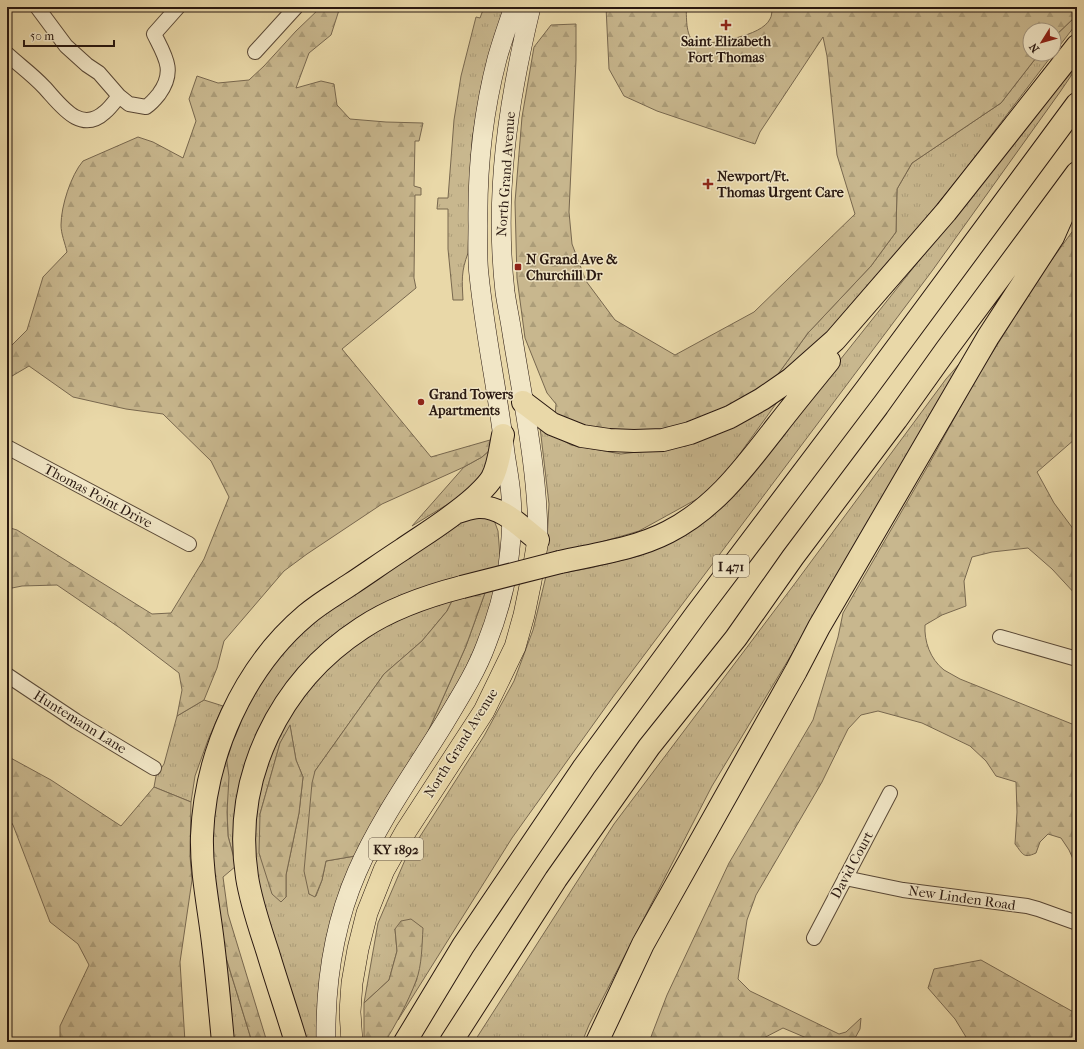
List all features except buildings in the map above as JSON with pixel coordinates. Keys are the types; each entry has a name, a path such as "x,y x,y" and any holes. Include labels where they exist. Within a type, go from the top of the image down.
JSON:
{"highway":[{"path":"523,402 552,424 582,436 609,440 663,440 690,433 730,416 762,398 791,379 835,340 946,212 1077,46"},
{"name":"I 471","path":"404,1042 463,946 584,767 696,613 867,388 1077,104"},
{"path":"451,1042 539,906 649,747 736,638 792,558 896,420 1077,173"},
{"path":"596,1042 643,944 796,671 819,627 988,337 1052,237 1077,183"},
{"path":"296,1042 258,924 247,877 245,860 245,831 247,812 258,757 268,735 290,696 319,661 339,644 369,624 409,603 433,595 560,562 632,546 667,532 693,517 726,488 751,459 843,343 878,291"},
{"path":"223,1042 213,942 204,874 202,837 212,769 227,724 243,693 262,664 283,637 296,624 323,602 458,513 484,488 491,480 495,471 503,435"},
{"path":"458,513 472,508 489,508 502,512 538,540"}],"main road":[{"name":"North Grand Avenue","path":"326,1042 326,1008 332,950 340,920 354,880 375,835 457,703 486,646 501,598 508,566 512,520 511,493 479,274 478,202 483,129 489,93 514,7"},
{"name":"North Grand Avenue","path":"352,1042 350,1012 352,984 358,949 367,913 384,870 406,831 484,711 515,647 530,588 538,540 538,518 528,429 505,292 501,243 501,209 504,155 510,103 531,7"}],"street":[{"path":"37,7 66,46 99,73 119,96 129,104 146,107 152,104 162,90 167,82 168,73 167,63 154,34 178,7"},
{"path":"256,52 296,7"},
{"path":"7,54 42,85 68,112 80,120 92,120 99,117 106,112 119,96"},
{"name":"Thomas Point Drive","path":"7,447 189,544"},
{"path":"1000,637 1077,658"},
{"name":"Huntemann Lane","path":"7,675 76,721 154,768"},
{"name":"David Court","path":"814,938 890,793"},
{"name":"New Linden Road","path":"845,878 902,890 1027,906 1077,923"}],"green space":[{"path":"321,7 340,7 331,35 309,53 296,88 321,81 334,84 337,105 350,119 423,123 419,141 415,141 414,186 421,188 421,195 415,195 414,278 416,288 342,349 431,457 490,440 491,449 482,457 464,467 382,504 284,571 224,641 217,668 204,700 177,716 182,690 179,673 120,628 57,585 22,586 7,589 7,560 9,557 7,554 7,527 17,530 152,614 171,613 204,559 229,497 211,461 163,414 126,409 73,397 29,366 7,379 7,350 27,330 43,277 67,252 62,235 61,217 74,174 83,161 138,137 153,142 183,158 196,121 189,99 197,76 218,83 249,80"},
{"path":"472,7 505,7 482,82 472,140 468,253 462,276 463,300 453,300 448,249 448,209 437,209 438,198 448,198 454,120 461,76 476,17 480,18 483,10"},
{"path":"606,7 686,7 690,38 697,45 737,38 757,30 765,25 770,19 772,15 772,7 1077,7 1077,15 1062,29 1062,22 1022,22 1022,62 1033,62 1001,103 912,163 897,189 896,232 871,266 808,333 773,381 747,399 671,430 610,433 555,418 556,404 547,393 525,338 517,278 515,202 522,117 534,47 551,25 576,24 576,60 569,212 572,244 586,281 615,320 675,355 754,312 855,214 837,155 827,56 823,37 760,132 755,144 657,111 624,96 609,69"},
{"path":"1077,15 1077,23 1062,43 1062,29"},
{"path":"1033,62 1047,62 961,175 855,305 804,358 773,381 808,333 871,266 896,232 897,189 912,163 1001,103"},
{"path":"1077,67 932,271 615,694 512,838 398,1020 417,979 395,929 397,951 389,980 364,1003 378,923 405,860 484,736 514,681 533,630 546,576 590,568 639,556 678,539 706,520 743,482 933,243 1037,109"},
{"path":"1077,225 1077,409 1075,439 1037,472 1054,503 1077,534 1077,596 1052,569 1028,548 992,552 972,557 964,581 966,606 942,615 925,625 925,631 929,649 935,661 944,670 960,679 1077,726 1077,854 1073,859 1061,838 1048,834 1040,842 1036,853 1028,856 1022,853 1015,844 1017,812 1016,782 996,776 986,761 970,746 922,723 878,711 861,715 848,729 822,782 756,895 747,920 738,979 750,991 839,1034 846,1032 861,1018 860,1029 855,1038 848,1042 816,1042 783,1028 756,1042 649,1042 667,995 729,863 813,720 838,637 843,613 929,464 977,377 1043,272"},
{"path":"967,355 816,614 712,786 589,1025 582,1042 474,1042 614,824 946,379"},
{"path":"778,401 723,477 697,499 639,531 546,558 549,504 540,427 571,445 621,454 686,446 728,429"},
{"path":"491,449 490,460 476,487 412,526 464,467 482,457"},
{"path":"484,515 494,520 498,531 501,569 431,587 286,689 236,866 228,836 225,747 271,662 310,620 470,517"},
{"path":"497,586 483,635 455,694 422,745 466,646 486,590"},
{"path":"486,590 466,646 422,745 355,856 326,861 322,880 315,897 309,894 304,871 312,783 315,771 384,674 422,641 447,611 453,599"},
{"path":"453,599 447,611 422,641 384,674 315,771 309,894 316,896 322,880 326,861 355,856 318,1042 302,1042 254,868 252,828 259,789 279,731 301,696 330,662 370,633 406,613","holes":["290,726 296,760 303,777 299,813 286,875 286,897 260,814 280,743"]},
{"path":"204,700 223,706 208,740 195,776 191,802 154,787 156,776 164,764 177,716"},
{"path":"290,725 296,760 303,777 299,813 286,875 286,897 281,902 272,894 259,853 260,814 280,743"},
{"path":"225,747 229,777 227,812 228,836 236,866 223,877 228,914 267,1042 252,1042 224,951 208,831"},
{"path":"7,756 51,780 121,826 154,787 191,802 190,856 192,880 180,962 185,1042 60,1042 60,1026 89,965 78,944 50,922 13,825 7,816"},
{"path":"411,919 423,928 421,962 416,981 402,1012 385,1042 364,1042 364,1003 389,980 397,951 395,929 401,921"},
{"path":"224,951 252,1042 230,1042"},
{"path":"981,960 1077,1014 1077,1042 969,1042 955,1019 928,988 934,969"}],"place":[{"name":"Saint Elizabeth Fort Thomas","path":"726,25"},
{"name":"Newport/Ft. Thomas Urgent Care","path":"708,184"},
{"name":"N Grand Ave & Churchill Dr","path":"518,267"},
{"name":"Grand Towers Apartments","path":"421,402"}]}
